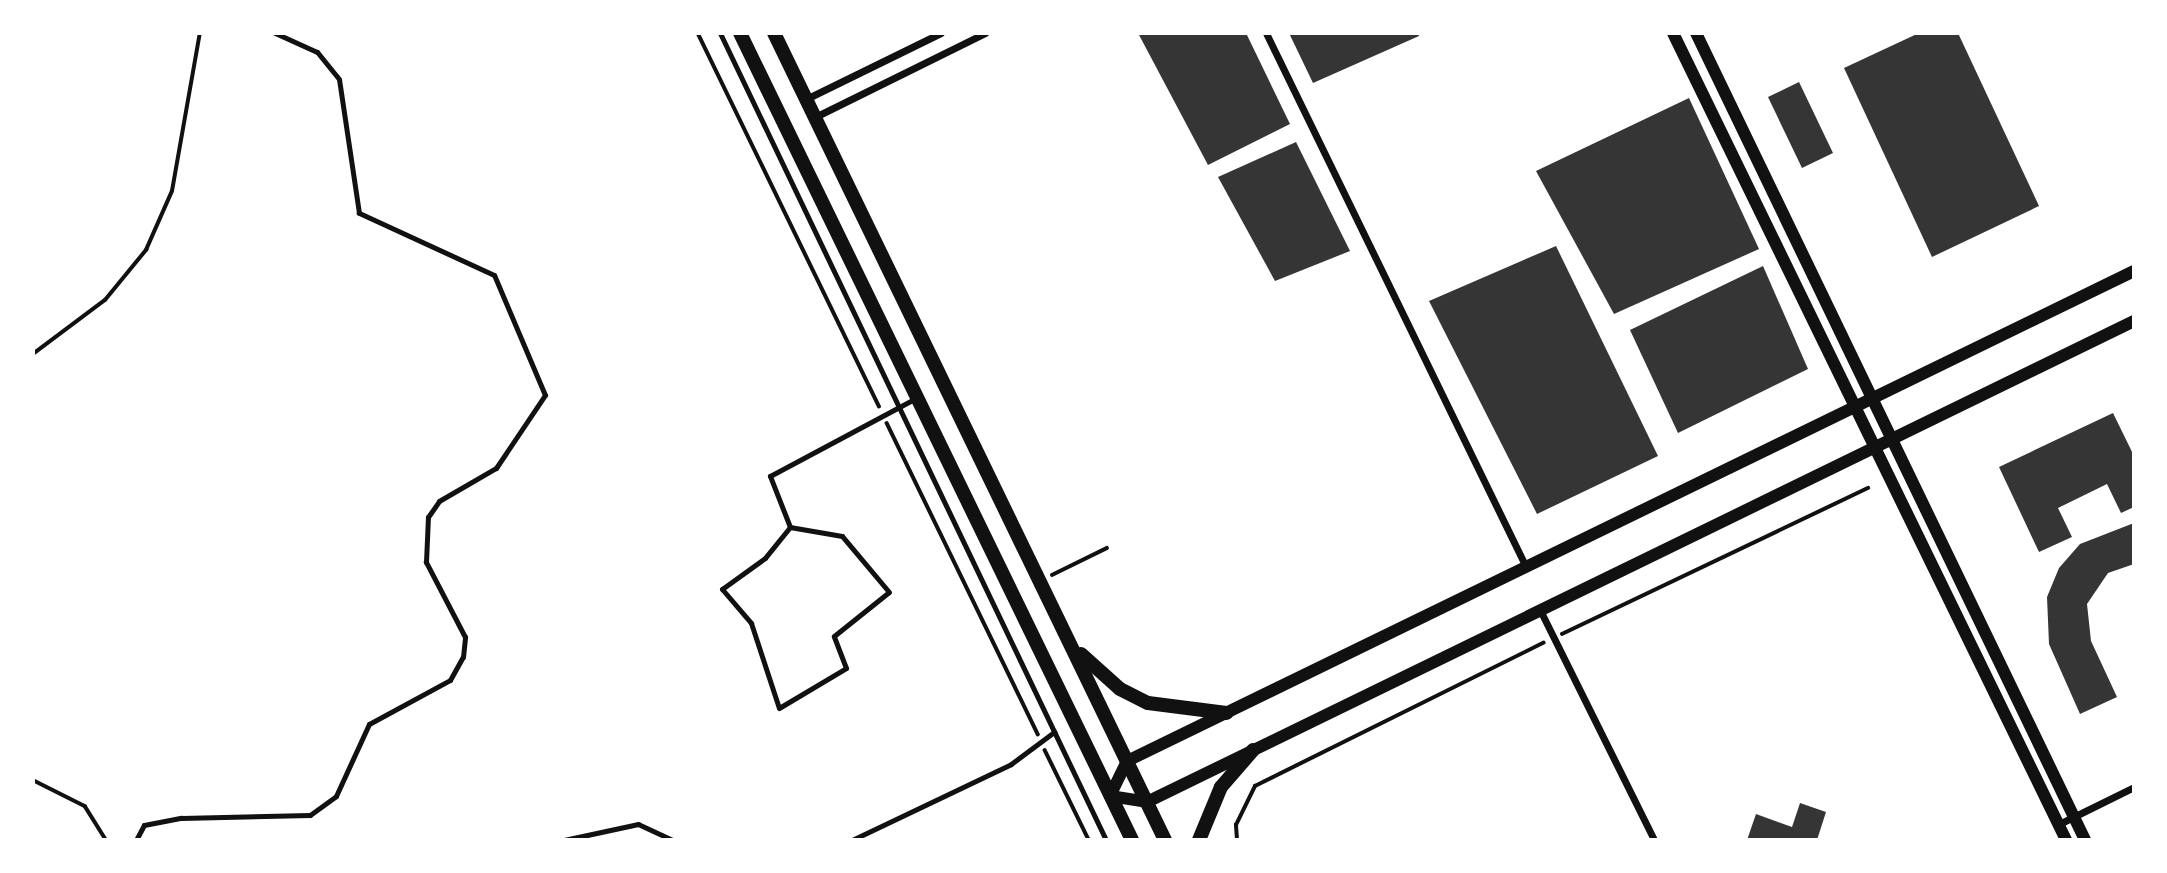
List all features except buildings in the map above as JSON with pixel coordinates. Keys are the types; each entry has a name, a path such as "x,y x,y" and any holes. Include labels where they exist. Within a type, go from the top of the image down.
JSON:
{"main road":[{"path":"740,33 1132,840"},
{"path":"774,33 1165,840"},
{"path":"1066,636 1093,668 1130,694 1173,710 1226,713"},
{"path":"1199,840 1221,787 1253,750"}],"street":[{"path":"806,99 941,33"},
{"path":"815,117 985,33"},
{"path":"1266,33 1526,567"},
{"path":"1673,33 2066,840"},
{"path":"1696,33 1889,440 2085,840"},
{"path":"2134,271 1127,761 1110,796 1147,802 2134,321"},
{"path":"1540,610 1654,840"},
{"path":"2059,824 2134,788"}],"lane":[{"path":"136,840 144,825 181,818 310,816 336,796 369,724 450,680 463,657 465,638 426,562 428,517 439,502 496,468 545,395 494,275 359,214 339,79 317,52 275,33"},
{"path":"720,33 1106,840"},
{"path":"790,527 770,476 917,397"},
{"path":"790,527 842,536 890,592 834,636 846,668 779,708 751,623 722,589 765,558 790,527"},
{"path":"852,840 1011,764 1054,732"},
{"path":"564,840 638,824 673,840"}],"path":[{"path":"33,354 105,300 146,250 172,191 200,33"},
{"path":"698,33 1089,840"},
{"path":"1237,840 1236,825 1255,786 1554,638 1868,488"},
{"path":"33,780 85,806 106,840"}]}
